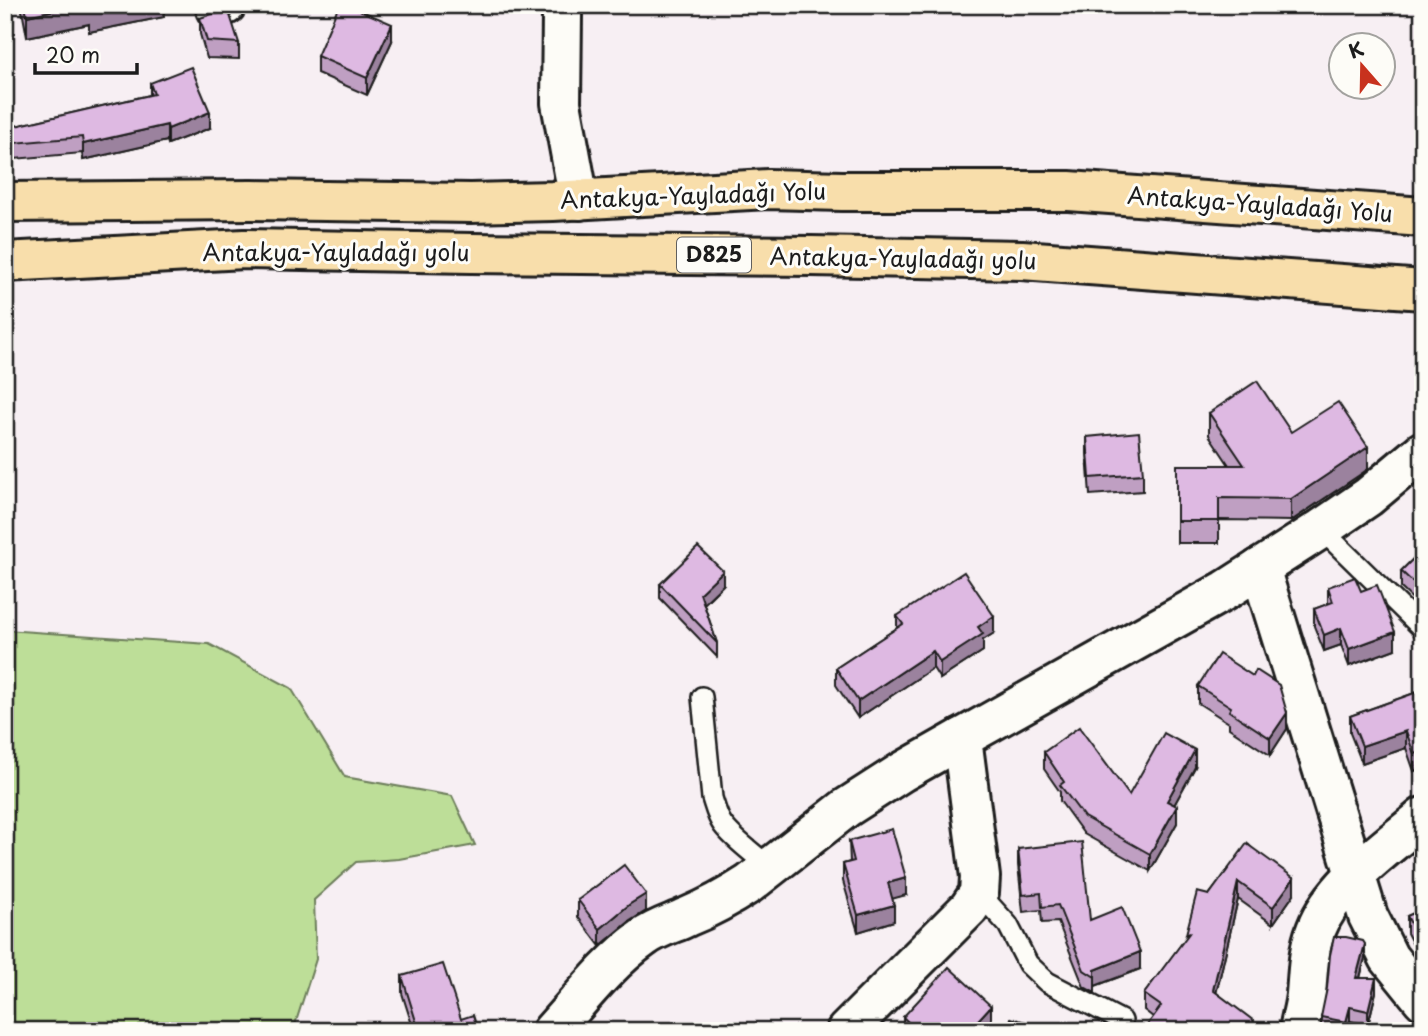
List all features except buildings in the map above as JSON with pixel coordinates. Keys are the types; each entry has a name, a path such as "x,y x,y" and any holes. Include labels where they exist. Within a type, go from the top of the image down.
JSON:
{"highway":[{"name":"Antakya-Yayladağı Yolu","path":"5,202 252,200 471,203 768,189 1069,191 1423,217"},
{"name":"Antakya-Yayladağı yolu","path":"5,262 244,249 1022,260 1423,290"}],"street":[{"path":"559,5 562,15 561,103 579,200"},
{"path":"552,1031 601,976 643,937 722,900 749,884 846,808 902,772 1226,590 1368,497 1423,451"},
{"path":"1260,568 1368,916 1396,967 1423,1000"},
{"path":"846,1031 969,908 979,893 980,877 962,738"},
{"path":"1299,1031 1306,997 1307,969 1316,929 1332,902 1355,875 1423,817"}],"lane":[{"path":"1321,530 1423,629"},
{"path":"702,697 712,798 716,812 729,832 770,868"},
{"path":"979,893 1008,925 1028,964 1040,976 1122,1021"}],"green space":[{"path":"5,630 209,644 291,688 345,777 452,796 475,845 399,859 356,862 314,900 316,959 293,1031 5,1031"}]}
